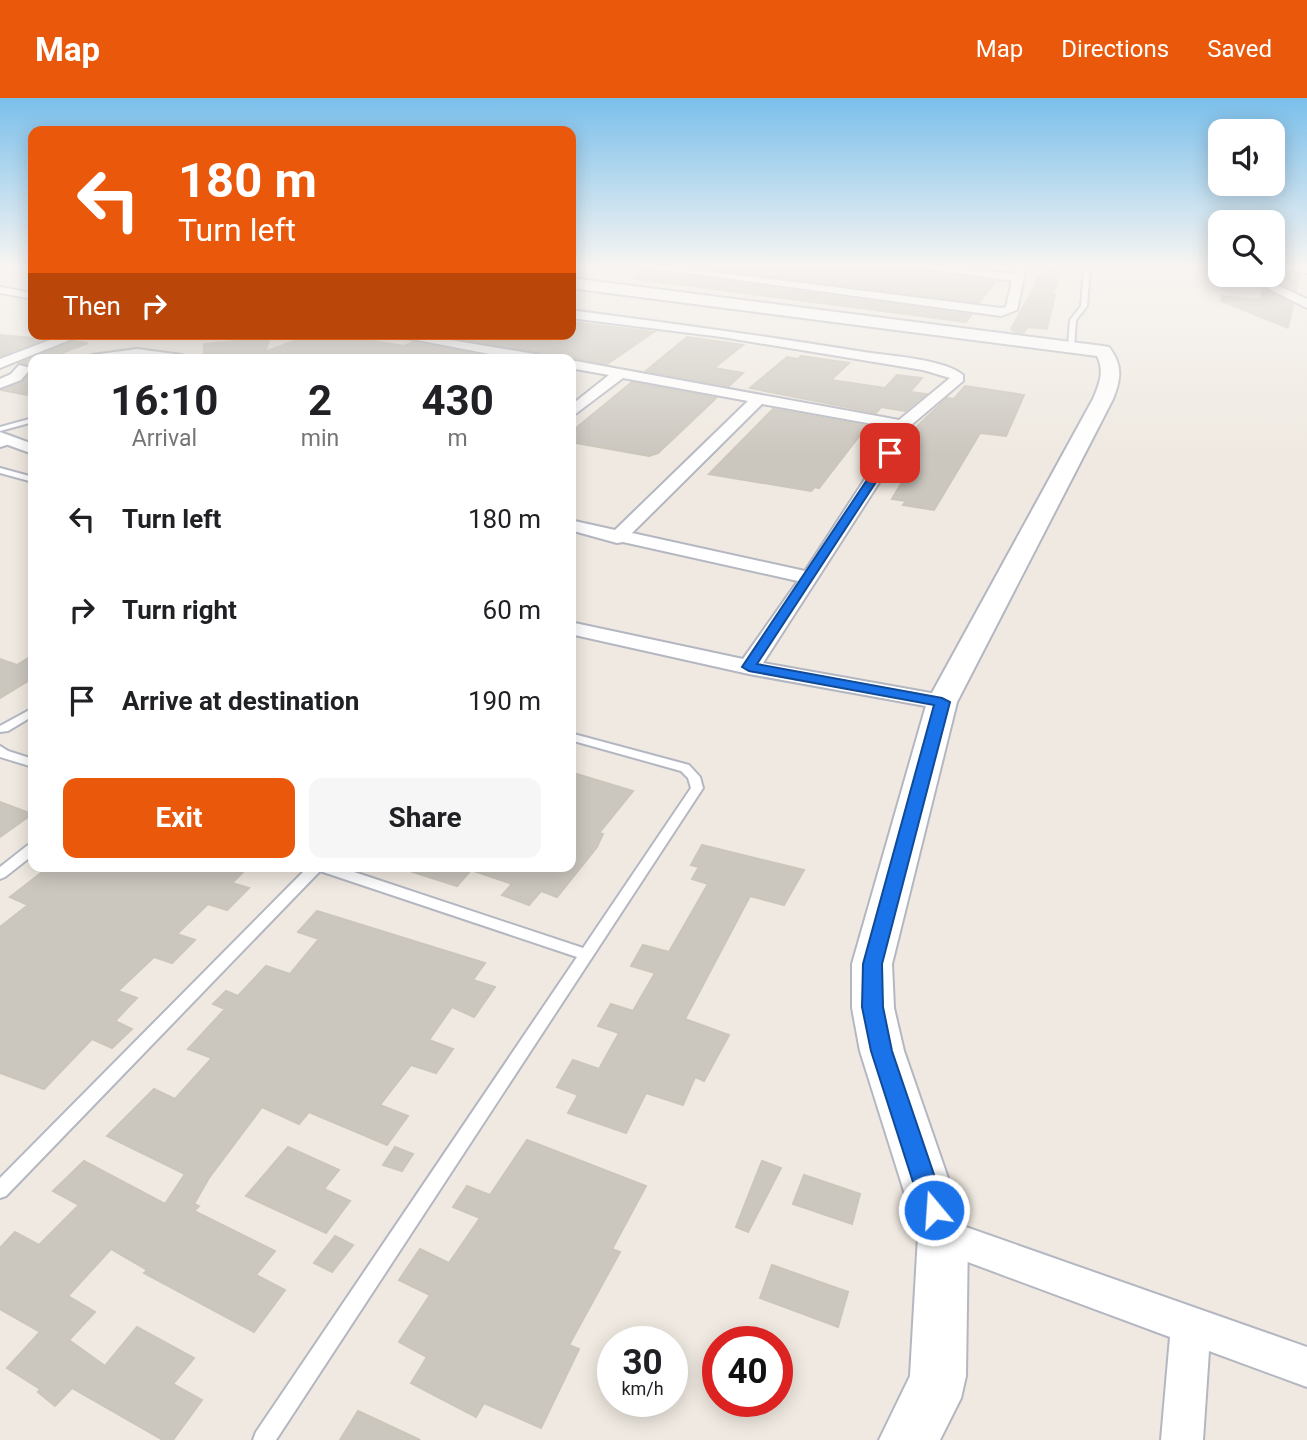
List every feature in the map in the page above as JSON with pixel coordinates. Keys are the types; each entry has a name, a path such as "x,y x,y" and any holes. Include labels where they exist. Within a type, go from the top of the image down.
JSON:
{"street":[{"path":"698,330 909,363 952,373 958,379 902,425"},
{"path":"908,1440 933,1398 938,1376 943,1236 881,1051 873,1007 872,964 942,702 1108,384 1112,368 1111,359 1103,351 935,330"},
{"path":"29,354 64,340"},
{"path":"429,340 512,354"},
{"path":"479,348 494,340"},
{"path":"0,366 28,355"},
{"path":"576,365 902,425"},
{"path":"0,366 28,368"},
{"path":"0,384 28,369"},
{"path":"576,409 621,373"},
{"path":"617,538 759,398"},
{"path":"749,667 903,433 902,425"},
{"path":"3,438 28,447"},
{"path":"576,527 617,538 810,578"},
{"path":"576,629 749,667 942,702"},
{"path":"943,1236 1307,1367"},
{"path":"1182,1440 1191,1324"}],"lane":[{"path":"1071,347 1072,330"},
{"path":"3,438 28,423"},
{"path":"0,470 28,478"},
{"path":"1,731 28,714"},
{"path":"264,1440 697,788 694,777 685,768 576,738"},
{"path":"0,750 4,754 28,761"},
{"path":"0,874 28,852"},
{"path":"0,1191 313,872"},
{"path":"337,872 588,955"}],"building":[{"path":"576,330 654,332 607,364 576,359 576,354 549,354 468,340 576,340"},
{"path":"1012,330 1026,330 1023,333"},
{"path":"0,335 42,340 0,356"},
{"path":"687,337 743,345 714,368 743,373 729,386 646,371"},
{"path":"269,340 265,352 296,340 356,340 404,346 413,342 474,354 212,354 204,353 204,344"},
{"path":"73,341 88,343 59,354 42,354"},
{"path":"801,356 849,363 831,380 885,388 897,375 922,378 910,392 926,394 905,411 881,407 876,413 750,388 787,357 798,359"},
{"path":"28,375 28,395 1,390 22,382"},
{"path":"632,382 716,398 658,453 649,456 576,443 576,428"},
{"path":"965,386 1024,395 1006,436 980,433 934,510 903,505 906,501 892,499 922,448 906,445 913,430 947,398 954,399"},
{"path":"773,409 867,426 819,488 815,487 811,491 709,474"},
{"path":"28,658 28,681 0,698 0,659 17,665"},
{"path":"576,774 633,791 599,833 603,834 597,847 557,897 541,891 529,905 502,895 512,884 477,872 576,872"},
{"path":"0,802 28,812 28,817 0,837"},
{"path":"702,845 804,870 784,905 750,896 685,1019 729,1035 704,1081 695,1077 683,1105 646,1093 626,1133 568,1113 578,1095 557,1087 573,1060 599,1069 619,1033 598,1026 611,1004 633,1011 655,973 631,966 643,945 669,952 708,884 692,879 699,867 691,865"},
{"path":"42,872 243,872 232,883 249,888 227,910 208,904 177,934 195,940 172,963 154,957 118,991 137,998 115,1021 132,1029 112,1048 92,1039 44,1089 0,1073 0,927 28,905 10,897"},
{"path":"413,872 469,872 457,886"},
{"path":"317,911 485,963 473,980 495,987 474,1017 452,1007 429,1040 453,1049 436,1073 411,1065 380,1105 408,1116 387,1145 309,1112 299,1124 262,1107 209,1178 194,1204 199,1206 194,1211 275,1251 256,1275 285,1290 254,1332 144,1273 147,1270 111,1249 68,1296 95,1312 69,1340 105,1366 137,1327 194,1358 173,1384 202,1400 173,1440 163,1440 72,1388 55,1406 38,1392 40,1389 7,1368 40,1332 0,1309 0,1248 15,1232 39,1245 79,1205 53,1191 84,1161 165,1204 185,1174 107,1136 154,1089 175,1099 212,1058 188,1049 225,1009 213,1004 226,991 238,996 266,966 290,974 319,939 298,932"},
{"path":"527,1140 646,1186 612,1249 620,1252 569,1345 579,1349 541,1428 484,1403 476,1417 411,1383 427,1357 399,1342 430,1295 399,1280 420,1249 449,1263 480,1218 453,1207 467,1186 490,1195"},
{"path":"288,1147 339,1170 324,1189 350,1201 326,1233 246,1196"},
{"path":"395,1147 413,1154 402,1171 383,1165"},
{"path":"762,1161 781,1168 748,1232 736,1227"},
{"path":"804,1175 860,1194 852,1224 793,1204"},
{"path":"335,1236 353,1245 332,1272 314,1263"},
{"path":"772,1265 848,1292 838,1327 760,1298"},
{"path":"358,1411 420,1440 340,1440"}],"route":[{"path":"890,453 749,667 942,702 872,964 873,1007 881,1051 934,1210"}]}
